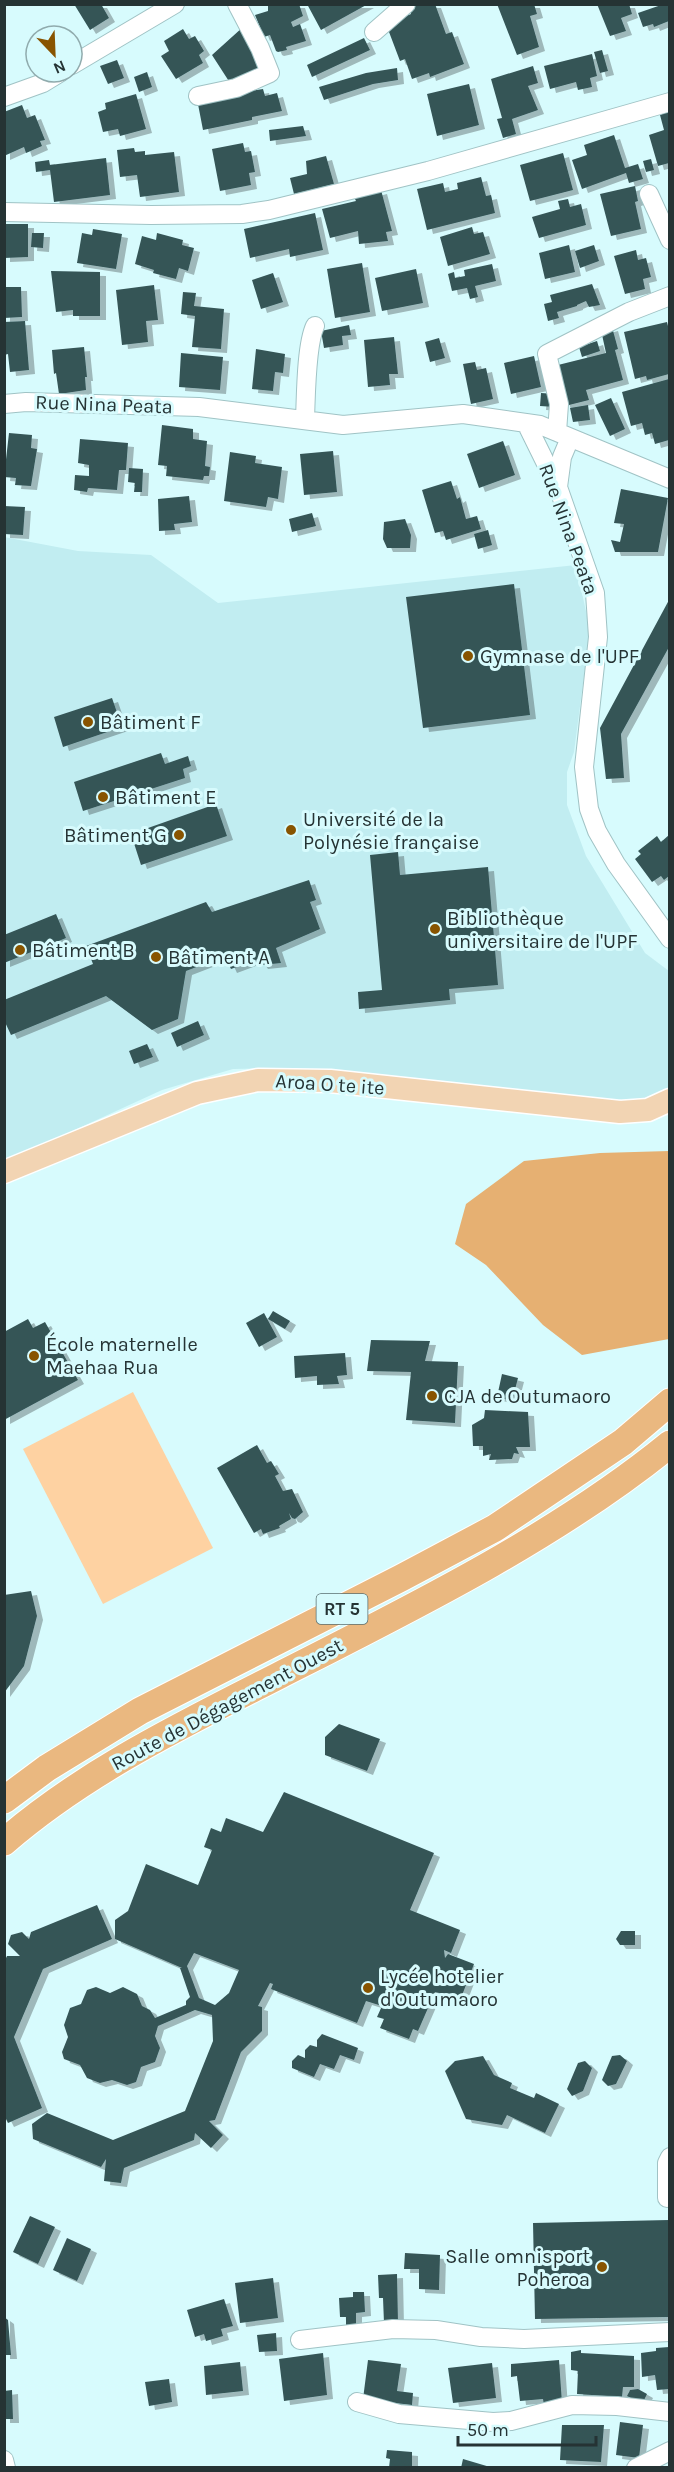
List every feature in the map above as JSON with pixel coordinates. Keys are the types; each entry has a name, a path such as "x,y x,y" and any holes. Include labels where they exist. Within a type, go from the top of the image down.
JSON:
{"highway":[{"name":"Route de Dégagement Ouest","path":"4,1800 47,1768 140,1711 495,1528 622,1442 669,1402"},
{"name":"Route de Dégagement Ouest","path":"4,1842 88,1778 183,1724 380,1624 498,1560 579,1509 669,1444"}],"main road":[{"name":"Aroa O te ite","path":"4,1172 197,1093 258,1080 330,1081 620,1112 648,1110 669,1100"}],"street":[{"path":"84,58 175,4"},
{"path":"198,96 236,87 270,73 237,4"},
{"path":"374,32 406,4"},
{"path":"4,97 40,84"},
{"path":"4,212 162,215 242,214 269,210 428,171 669,102"},
{"path":"649,194 669,240"},
{"path":"558,487 564,435 547,354 629,312 669,296"},
{"path":"305,419 310,349 315,326"},
{"name":"Rue Nina Peata","path":"4,404 26,402 199,407 343,424 463,414 533,424 595,593 598,637 584,767 589,808 597,831 616,864 669,939"},
{"path":"533,424 669,479"},
{"path":"667,2198 669,2157"},
{"path":"300,2340 393,2329 436,2330 481,2337 524,2339 669,2332"},
{"path":"357,2402 399,2414 493,2422 511,2421 572,2405 617,2406 669,2412"},
{"path":"636,2468 669,2451"},
{"path":"4,2460 6,2468"}],"shaded area":[{"name":"Université de la Polynésie française","path":"4,537 78,551 151,555 218,603 576,565 590,630 574,752 567,772 567,805 586,856 645,953 669,971 669,1090 630,1109 316,1075 280,1068 233,1069 162,1090 5,1162"},
{"path":"669,1151 669,1339 582,1355 543,1325 486,1265 455,1244 466,1204 524,1161 600,1153"},
{"path":"133,1392 213,1548 103,1604 23,1449"}],"building":[{"path":"74,4 101,4 109,18 90,30"},
{"path":"268,4 299,4 303,16 291,22 293,27 300,24 306,41 286,47 287,50 276,51 270,35 264,37 255,15 268,11"},
{"path":"307,4 368,4 321,30"},
{"path":"435,4 446,34 452,32 464,64 430,77 429,73 412,79 405,59 400,61 386,24 411,14 408,6"},
{"path":"497,4 534,4 537,14 530,16 539,47 517,55"},
{"path":"597,4 629,4 632,14 621,18 626,31 610,36"},
{"path":"669,4 669,21 654,27 653,24 643,27 638,13"},
{"path":"243,27 266,66 232,86 212,55"},
{"path":"183,29 189,39 195,36 204,51 199,55 203,63 176,79 161,56 169,51 164,41"},
{"path":"364,38 370,50 312,77 307,65"},
{"path":"602,50 608,71 600,73 594,52"},
{"path":"592,54 597,76 590,78 592,87 578,90 576,82 550,89 544,66"},
{"path":"117,60 124,78 108,84 100,66"},
{"path":"533,66 538,83 528,86 538,110 512,119 516,134 503,138 497,119 502,118 491,79"},
{"path":"397,68 398,80 373,84 324,100 319,87 366,73"},
{"path":"147,72 152,87 139,92 134,77"},
{"path":"469,84 479,125 437,136 427,94"},
{"path":"263,89 265,96 277,93 282,111 203,130 197,99"},
{"path":"136,94 146,129 120,136 118,129 103,132 98,112 106,109 105,103"},
{"path":"22,105 27,118 35,115 45,140 40,141 42,146 26,153 24,147 4,156 4,112"},
{"path":"669,111 669,163 658,166 649,135 664,130 660,115"},
{"path":"303,126 306,136 270,141 269,130"},
{"path":"614,135 625,168 638,164 643,179 629,183 626,173 582,189 572,160 587,155 584,145"},
{"path":"243,143 245,152 251,151 255,172 249,173 251,185 220,191 212,149"},
{"path":"134,148 135,152 145,151 145,155 174,152 179,192 140,197 137,175 120,177 117,150"},
{"path":"563,153 573,190 530,201 520,165"},
{"path":"326,156 334,184 294,194 290,178 307,174 306,161"},
{"path":"106,158 110,195 54,202 50,170 36,172 35,162 49,160 50,165"},
{"path":"651,159 654,170 646,172 643,161"},
{"path":"481,177 486,196 491,195 495,213 427,230 417,189 443,183 445,192 458,189 457,183"},
{"path":"635,186 638,201 635,202 641,229 611,236 600,194"},
{"path":"381,190 392,231 386,232 388,241 359,244 358,231 330,238 322,209 356,201 354,197"},
{"path":"568,199 570,207 581,204 586,225 539,238 532,217 560,209 558,201"},
{"path":"315,213 323,250 290,257 289,249 250,258 244,229"},
{"path":"4,224 28,224 28,257 4,258"},
{"path":"472,227 474,234 483,232 490,254 448,266 440,237"},
{"path":"93,229 122,234 116,269 77,263 82,233 92,235"},
{"path":"32,233 44,233 43,248 31,247"},
{"path":"157,233 183,240 182,245 194,248 188,271 179,268 176,279 153,273 154,270 135,264 142,236 156,240"},
{"path":"569,245 575,272 545,279 539,253"},
{"path":"594,245 599,261 580,268 575,251"},
{"path":"636,250 638,260 646,258 651,277 643,279 645,289 625,294 614,256"},
{"path":"362,263 370,312 335,318 327,269"},
{"path":"492,264 496,281 475,286 478,297 470,299 467,288 452,291 448,274 454,272 455,278 465,276 464,270"},
{"path":"416,269 423,303 382,311 375,278"},
{"path":"51,271 100,272 100,316 73,316 73,310 56,312"},
{"path":"273,273 283,302 261,309 252,280"},
{"path":"592,284 600,305 589,307 586,301 557,312 559,318 548,321 544,304 552,302 550,295"},
{"path":"154,285 158,320 146,321 148,342 122,345 116,290"},
{"path":"4,287 21,287 22,317 4,318"},
{"path":"183,292 196,293 194,306 224,309 221,349 192,347 195,316 181,314"},
{"path":"25,321 29,370 10,372 8,354 4,355 4,322"},
{"path":"667,322 669,374 647,380 646,376 635,379 624,332"},
{"path":"349,325 351,335 342,336 343,345 324,348 321,331"},
{"path":"612,327 623,380 586,390 589,400 565,406 554,366 606,353 601,330"},
{"path":"394,337 398,374 389,374 390,385 368,387 364,340"},
{"path":"439,338 445,358 430,362 425,342"},
{"path":"597,341 600,351 582,357 579,347"},
{"path":"84,347 86,390 59,394 52,350"},
{"path":"256,349 285,354 283,373 275,372 273,391 252,389"},
{"path":"181,353 223,357 220,390 179,387"},
{"path":"534,356 541,387 511,394 504,363"},
{"path":"475,362 477,370 486,368 493,399 471,404 463,364"},
{"path":"669,379 669,440 655,444 652,433 645,435 642,423 631,426 622,392"},
{"path":"541,393 555,394 555,407 540,406"},
{"path":"611,398 625,429 610,436 595,405"},
{"path":"588,405 590,420 573,422 570,408"},
{"path":"162,425 193,429 193,439 207,441 205,466 210,467 209,476 204,476 203,480 166,476 167,466 158,465"},
{"path":"9,433 32,435 31,448 37,449 31,486 15,485 16,478 4,477"},
{"path":"80,439 128,443 126,470 119,470 117,490 88,488 87,492 74,490 75,475 89,476 89,465 78,463"},
{"path":"503,441 515,475 479,488 467,454"},
{"path":"333,451 337,492 304,495 300,454"},
{"path":"230,452 256,456 255,463 282,467 278,499 268,497 266,507 224,501"},
{"path":"129,468 143,469 142,492 134,492 135,483 128,482"},
{"path":"451,481 457,499 460,497 466,519 477,516 481,529 446,540 443,531 435,533 422,490"},
{"path":"621,489 668,498 658,552 615,552 611,540 620,542 624,524 614,523"},
{"path":"189,496 192,522 174,524 175,530 159,531 158,499"},
{"path":"4,506 25,507 23,535 4,534"},
{"path":"312,513 316,526 292,532 289,519"},
{"path":"405,519 411,535 410,548 387,548 383,539 384,522"},
{"path":"488,530 492,545 478,549 474,534"},
{"name":"Gymnase de l'UPF","path":"514,584 530,715 423,728 406,597"},
{"path":"669,600 669,647 621,734 624,778 606,779 600,728"},
{"name":"Bâtiment F","path":"112,698 122,727 63,747 54,717"},
{"name":"Bâtiment E","path":"161,753 165,764 188,756 191,766 183,769 185,778 83,811 74,782"},
{"name":"Bâtiment G","path":"216,804 227,836 141,865 131,834"},
{"path":"669,835 669,876 664,880 661,876 652,882 635,859 641,854 638,851 657,836 661,842"},
{"name":"Bibliothèque universitaire de l'UPF","path":"398,852 400,875 488,867 498,985 449,989 450,1000 359,1009 358,992 382,990 370,855"},
{"name":"Bâtiment A","path":"309,880 316,900 310,902 320,929 276,948 281,963 262,965 258,959 231,969 225,956 186,971 178,1019 152,1030 106,996 11,1035 4,1020 4,1000 93,964 86,946 206,902 212,912"},
{"name":"Bâtiment B","path":"56,914 66,938 4,963 4,935"},
{"path":"198,1021 204,1035 177,1047 171,1033"},
{"path":"147,1044 153,1057 134,1064 129,1051"},
{"path":"273,1311 290,1321 285,1329 268,1319"},
{"path":"264,1313 277,1337 259,1347 246,1323"},
{"name":"École maternelle Maehaa Rua","path":"28,1319 33,1328 45,1322 78,1380 4,1420 4,1332"},
{"name":"CJA de Outumaoro","path":"371,1340 430,1341 425,1361 458,1362 455,1423 406,1420 411,1372 367,1371"},
{"path":"345,1353 347,1375 337,1376 339,1384 317,1385 317,1376 295,1378 294,1356"},
{"path":"502,1374 518,1378 512,1401 497,1397"},
{"name":"CJA de Outumaoro","path":"485,1410 528,1412 530,1447 516,1447 519,1454 514,1453 512,1459 489,1460 491,1454 483,1456 483,1446 473,1446 472,1425 484,1418"},
{"path":"257,1445 267,1463 271,1461 279,1474 275,1476 283,1491 292,1489 303,1512 295,1519 289,1513 291,1519 279,1526 280,1528 263,1534 261,1529 254,1533 217,1468"},
{"path":"31,1591 37,1616 24,1666 4,1693 4,1595"},
{"path":"339,1724 380,1739 367,1771 325,1755 325,1737"},
{"name":"Lycée hotelier d'Outumaoro","path":"284,1792 434,1853 410,1910 460,1930 451,1953 444,1950 445,1958 448,1954 474,1964 461,1998 435,1992 418,2031 413,2029 409,2039 380,2028 384,2019 377,2017 382,2006 366,2001 357,2023 271,1989 273,1984 270,1983 258,2006 262,2007 262,2031 241,2052 215,2120 209,2121 223,2135 211,2148 195,2133 194,2140 124,2168 121,2183 104,2181 106,2159 101,2167 33,2139 32,2124 47,2113 113,2140 185,2111 213,2041 212,2015 195,2010 158,2026 155,2036 160,2048 155,2062 141,2067 136,2082 127,2085 112,2080 100,2083 87,2078 80,2065 64,2059 62,2052 68,2037 64,2025 70,2008 81,2004 87,1990 96,1987 110,1993 123,1987 137,1994 142,2006 150,2010 155,2018 186,2005 190,1997 180,1968 182,1968 115,1939 115,1920 128,1911 146,1864 198,1885 212,1850 204,1847 211,1828 221,1832 226,1818 263,1832","holes":["194,1953 239,1970 229,1993 215,2005 199,1998 187,1966"]},
{"path":"97,1905 112,1939 43,1969 14,2037 42,2108 8,2123 4,2115 4,1962 7,1956 20,1956 8,1944 11,1935 22,1932 29,1939 31,1932"},
{"path":"621,1931 635,1931 635,1945 620,1945 616,1939"},
{"name":"Lycée hotelier d'Outumaoro","path":"322,2034 358,2048 354,2060 340,2055 334,2069 320,2064 314,2077 292,2068 292,2061 298,2055 305,2058 305,2050 310,2045 317,2047 317,2040"},
{"path":"620,2055 627,2061 616,2084 608,2086 602,2080 612,2056"},
{"name":"Lycée hotelier d'Outumaoro","path":"483,2056 494,2075 512,2083 510,2088 534,2098 536,2093 559,2104 545,2133 507,2115 502,2125 466,2119 445,2071 455,2061"},
{"path":"585,2061 592,2068 583,2091 572,2096 567,2089 578,2063"},
{"path":"30,2216 55,2227 38,2264 13,2252"},
{"name":"Salle omnisport Poheroa","path":"669,2220 668,2317 535,2319 533,2223"},
{"path":"67,2238 91,2249 77,2281 53,2270"},
{"path":"405,2253 440,2255 439,2290 419,2289 419,2269 404,2269"},
{"path":"397,2274 398,2322 384,2323 383,2298 379,2298 378,2275"},
{"path":"273,2278 278,2318 240,2323 235,2283"},
{"path":"353,2292 364,2292 365,2312 356,2313 356,2326 346,2327 346,2317 340,2317 339,2298 353,2297"},
{"path":"224,2299 233,2326 221,2329 223,2336 206,2341 204,2334 195,2337 187,2310"},
{"path":"4,2317 8,2320 11,2355 4,2355"},
{"path":"276,2333 277,2351 259,2352 257,2335"},
{"path":"669,2347 669,2389 657,2390 655,2375 642,2377 641,2353"},
{"path":"581,2350 581,2353 634,2356 634,2387 623,2387 622,2397 577,2394 578,2371 571,2370 571,2352"},
{"path":"323,2353 327,2395 284,2401 279,2359"},
{"path":"368,2360 401,2364 397,2391 413,2393 412,2405 363,2399"},
{"path":"559,2360 562,2403 544,2405 543,2399 520,2401 517,2376 511,2377 511,2364"},
{"path":"240,2362 243,2391 206,2395 204,2366"},
{"path":"492,2363 496,2398 453,2403 448,2368"},
{"path":"169,2379 172,2402 149,2406 145,2382"},
{"path":"638,2389 647,2394 642,2404 627,2396 630,2390"},
{"path":"12,2390 13,2419 4,2419 4,2391"},
{"path":"620,2422 643,2425 639,2458 616,2455"},
{"path":"562,2425 604,2425 601,2462 560,2460"},
{"path":"387,2450 412,2452 412,2468 389,2468 390,2459 386,2458"},
{"path":"463,2459 490,2467 490,2468 461,2468"}],"place":[{"name":"Gymnase de l'UPF","path":"468,656"},
{"name":"Bâtiment F","path":"88,722"},
{"name":"Bâtiment E","path":"103,797"},
{"name":"Université de la Polynésie française","path":"291,830"},
{"name":"Bâtiment G","path":"179,835"},
{"name":"Bibliothèque universitaire de l'UPF","path":"435,929"},
{"name":"Bâtiment B","path":"20,950"},
{"name":"Bâtiment A","path":"156,957"},
{"name":"École maternelle Maehaa Rua","path":"34,1356"},
{"name":"CJA de Outumaoro","path":"432,1396"},
{"name":"Lycée hotelier d'Outumaoro","path":"368,1988"},
{"name":"Salle omnisport Poheroa","path":"602,2267"}]}
